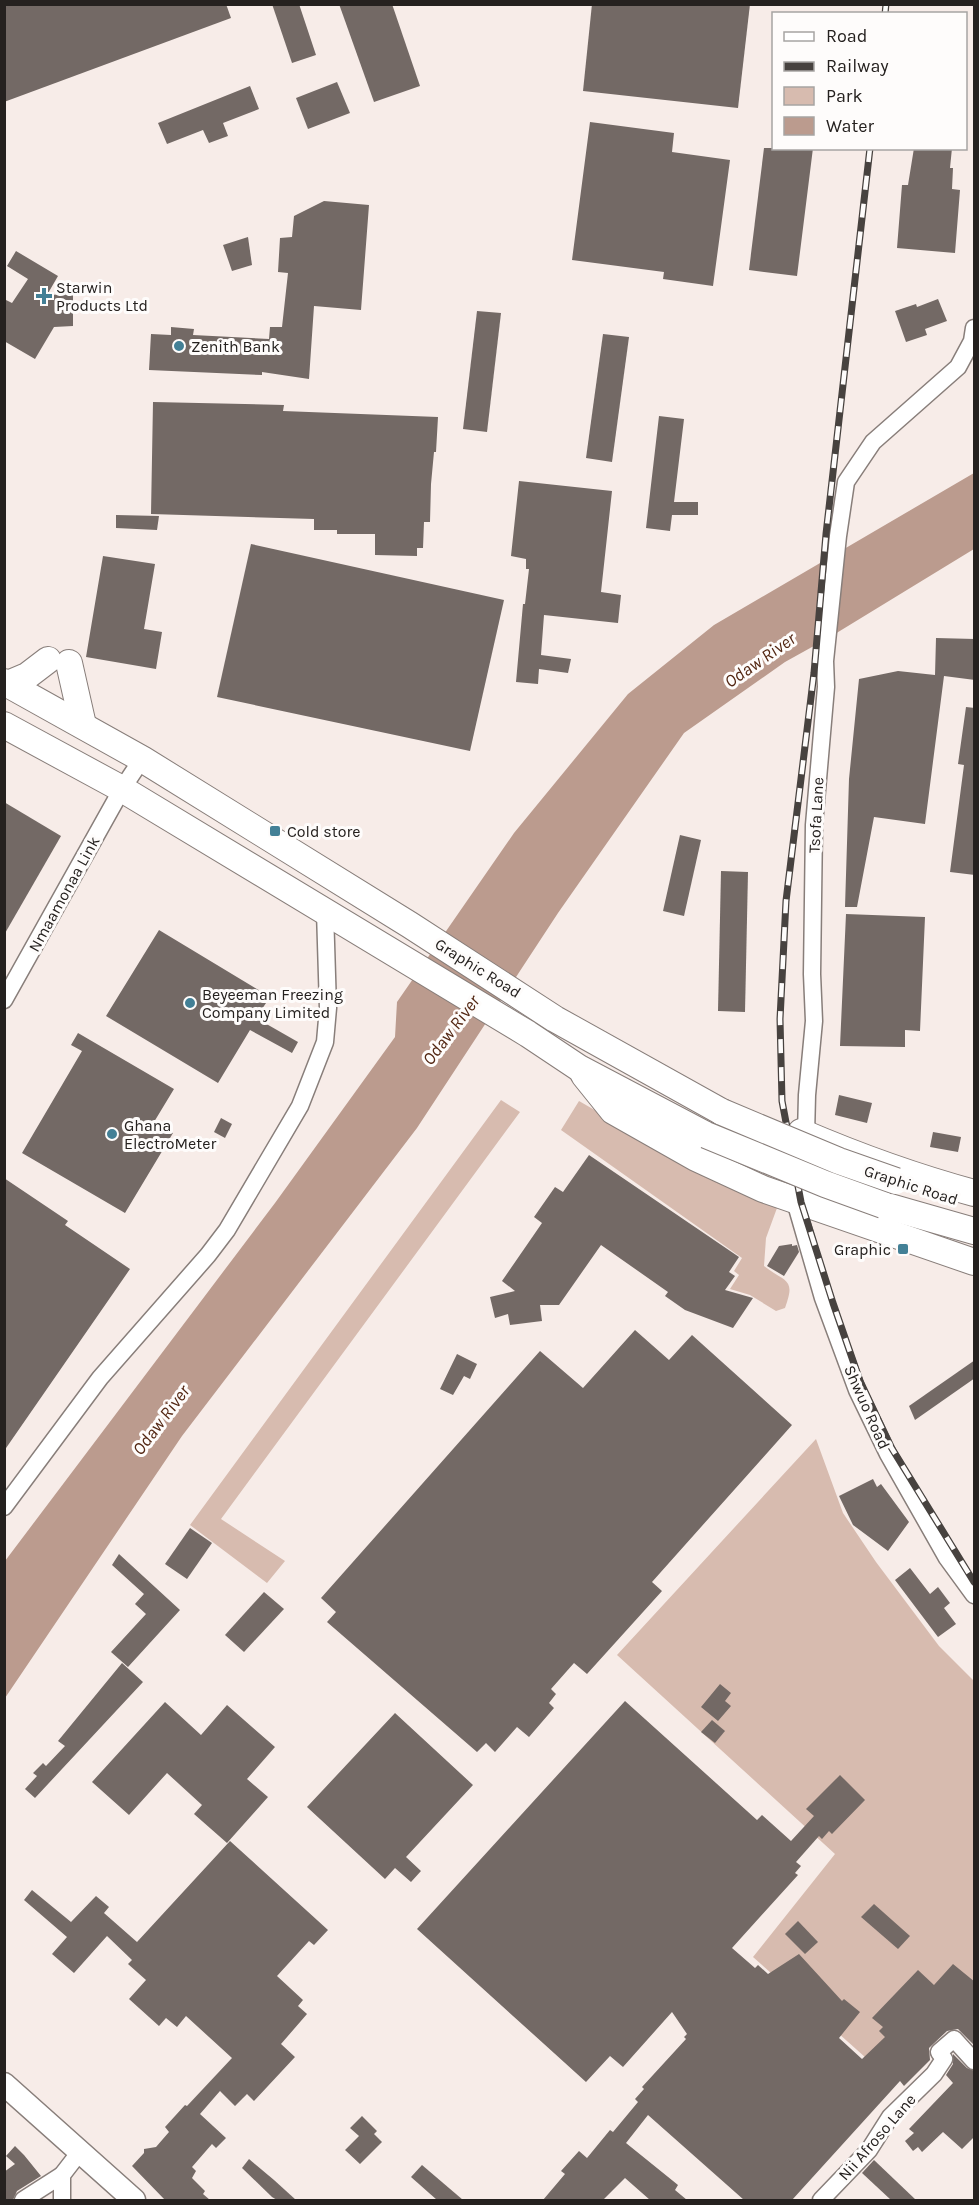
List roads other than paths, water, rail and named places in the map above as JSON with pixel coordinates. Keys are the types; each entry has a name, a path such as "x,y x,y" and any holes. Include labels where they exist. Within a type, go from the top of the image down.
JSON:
{"main road":[{"path":"6,683 59,662 83,725"},
{"name":"Graphic Road","path":"6,683 141,759 541,1008 634,1064 722,1112 839,1161 975,1205"},
{"name":"Graphic Road","path":"4,725 122,789 528,1034 579,1068 706,1135 825,1184 883,1205 975,1231"},
{"path":"634,1064 701,1095 806,1135 940,1184 975,1193"},
{"path":"579,1068 613,1111 696,1158 763,1189 975,1263"}],"street":[{"name":"Tsofa Lane","path":"806,1135 807,1095 814,1021 812,974 814,825 826,687 825,661 846,482 873,442 958,368 972,340 975,328"},
{"name":"Nmaamonaa Link","path":"4,1000 10,977 141,759"},
{"path":"4,1507 100,1378 208,1256 300,1106 325,1042 328,1008 326,911"},
{"name":"Shwuo Road","path":"795,1201 823,1298 857,1390 888,1454 941,1548 975,1595"},
{"name":"Nii Afroso Lane","path":"821,2200 874,2144 890,2117 934,2074 944,2059 939,2052 954,2039 975,2061"},
{"path":"4,2084 134,2200"},
{"path":"23,2200 62,2175 79,2153"},
{"path":"62,2175 62,2200"}],"water":[{"name":"Odaw River","path":"974,473 974,549 785,662 684,733 558,913 417,1128 182,1436 5,1698 5,1561 275,1203 395,1037 397,1002 514,833 628,694 714,625"}],"railway":[{"path":"885,12 886,4"},
{"path":"870,150 826,534 814,673 786,901 780,1019 782,1101 801,1202 860,1381 891,1447 974,1582"}],"place":[{"name":"Starwin Products Ltd","path":"44,296"},
{"name":"Zenith Bank","path":"179,346"},
{"name":"Cold store","path":"275,831"},
{"name":"Beyeeman Freezing Company Limited","path":"190,1003"},
{"name":"Ghana ElectroMeter","path":"112,1134"},
{"name":"Graphic","path":"903,1249"}]}
